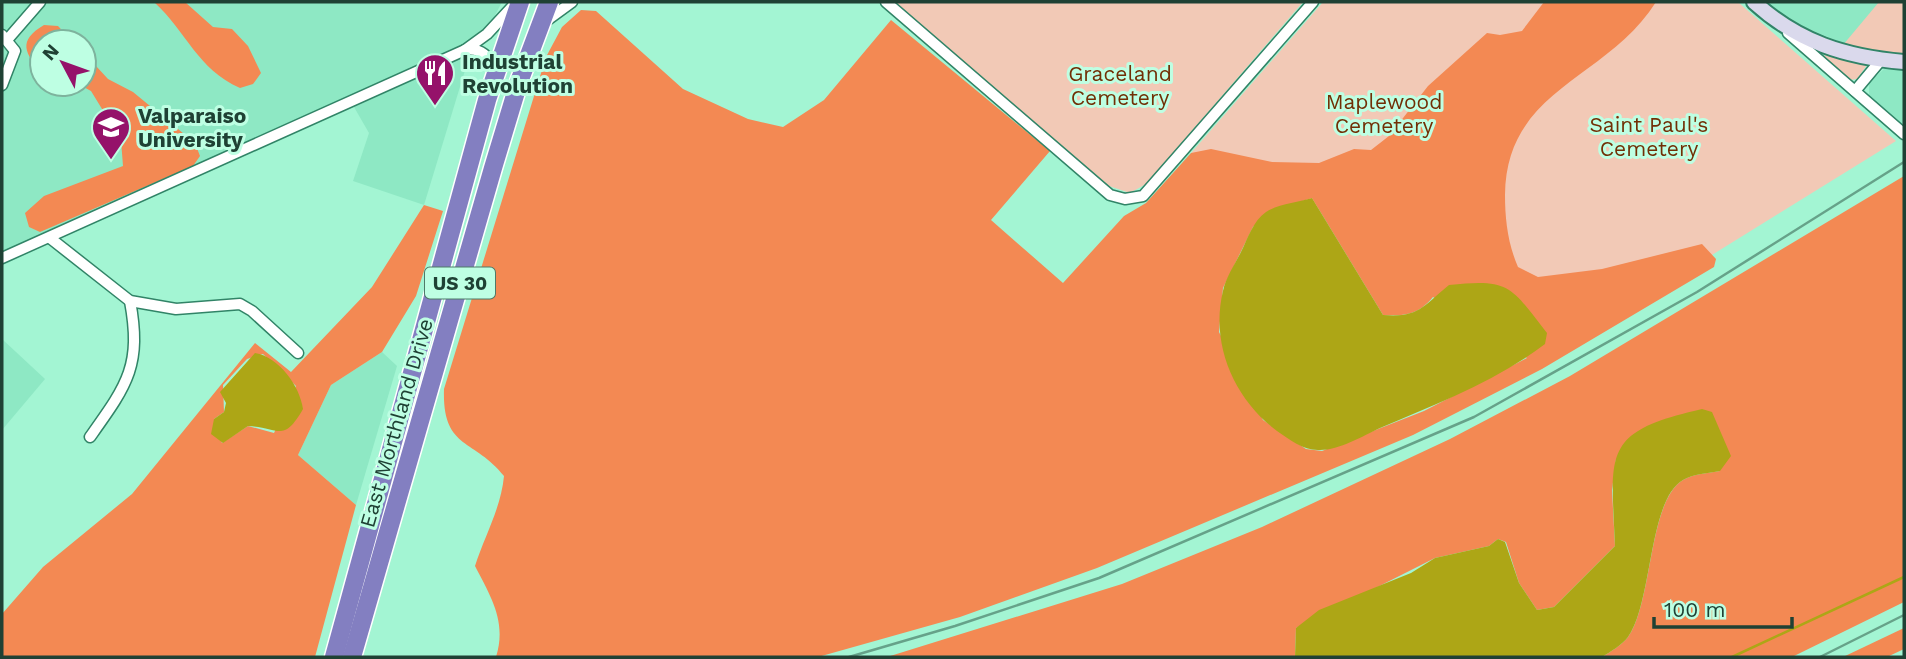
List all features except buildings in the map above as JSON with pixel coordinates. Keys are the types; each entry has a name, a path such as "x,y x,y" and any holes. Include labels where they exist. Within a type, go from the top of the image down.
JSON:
{"highway":[{"name":"East Morthland Drive","path":"334,657 495,74 518,2"},
{"name":"East Morthland Drive","path":"352,657 493,168 549,2"}],"street":[{"path":"2,85 15,51 4,38 40,2"},
{"path":"2,258 465,50 492,29 518,2"},
{"path":"539,29 572,2"},
{"path":"886,2 1110,195 1125,199 1143,196 1313,2"},
{"path":"1754,2 1904,134"},
{"path":"1780,26 1835,49 1881,60 1904,62"},
{"path":"465,50 481,52 492,62 495,74"},
{"path":"1855,91 1881,60"},
{"path":"50,238 130,301 176,309 240,304 252,311 298,352"},
{"path":"90,437 121,393 132,367 135,344 130,301"}],"shaded area":[{"name":"Valparaiso University","path":"2,2 502,2 490,25 465,50 2,258"},
{"path":"154,2 185,2 213,27 232,29 248,46 261,73 253,84 240,88 213,71"},
{"path":"1544,2 1656,2 1612,50 1540,107 1522,131 1510,159 1505,195 1508,232 1518,267 1538,277 1602,269 1702,244 1716,259 1714,267 1542,369 1413,435 1097,568 960,617 818,657 496,657 500,632 496,610 475,566 496,510 504,476 454,433 448,423 444,389 546,57 562,27 581,10 596,11 683,89 748,119 783,127 824,100 891,20 1050,151 991,220 1063,283 1124,216 1146,203 1191,153 1211,149 1272,162 1319,163 1354,149 1371,150 1389,136 1428,86 1487,33 1500,35 1522,31","holes":["1312,198 1383,315 1411,313 1422,308 1433,297 1527,358 1424,411 1322,451 1306,449 1263,420 1219,332 1223,288 1253,227 1267,212"]},
{"path":"1764,2 1904,2 1860,50 1784,19"},
{"path":"44,25 60,28 40,28"},
{"path":"470,54 424,205 353,181 369,133 354,107"},
{"path":"98,68 108,79 133,92 195,143 200,156 193,166 40,232 29,227 25,213 44,196 123,166 121,140 95,98 98,98"},
{"path":"1885,68 1904,68 1904,127 1869,97 1869,83"},
{"path":"1904,176 1904,602 1792,657 1602,657 1628,637 1636,621 1663,508 1672,491 1687,478 1720,471 1616,459 1612,490 1615,546 1554,607 1537,610 1519,583 1506,542 1498,539 1489,546 1435,558 1296,628 1295,657 887,657 1122,584 1262,527 1450,439 1570,376"},
{"path":"1312,198 1383,315 1405,315 1420,309 1449,285 1498,285 1508,289 1525,305 1547,333 1545,344 1486,381 1343,445 1314,450 1292,441 1262,418 1238,387 1223,350 1220,311 1226,281 1258,220 1276,207"},
{"path":"424,205 443,211 416,296 382,352 331,385 298,455 356,505 315,657 2,657 2,614 43,567 132,494 255,343 291,372 372,287","holes":["263,354 296,386 274,433 248,426 222,443 214,419 224,412 223,385 247,359"]},
{"path":"2,339 45,379 2,430"},
{"path":"382,352 397,366 356,505 298,455 331,385"},
{"path":"255,353 272,360 287,374 298,391 303,409 285,430 248,426 223,443 211,434 214,419 224,412 226,403 220,392"},
{"path":"1702,409 1712,412 1731,456 1720,471 1687,478 1672,491 1663,508 1657,529 1636,621 1628,637 1602,657 1295,657 1296,628 1319,610 1411,573 1435,558 1489,546 1498,539 1505,542 1519,583 1537,610 1554,607 1615,546 1614,467 1620,450 1629,437 1669,418"},
{"path":"1904,628 1904,649 1887,657 1843,657"}],"green space":[{"name":"Graceland Cemetery","path":"894,2 1303,2 1146,184 1130,193 1109,186"},
{"path":"1323,2 1738,2 1896,141 1594,328 1191,153"},
{"path":"1879,2 1904,2 1904,58 1843,45"},
{"path":"1823,52 1867,65 1857,79 1850,80 1826,59"}],"waterway":[{"path":"1732,657 1904,577"}],"railway":[{"path":"849,657 955,626 1099,578 1474,417 1697,292 1904,162"},
{"path":"1820,657 1904,615"}],"place":[{"name":"Industrial Revolution","path":"435,107"},
{"name":"Valparaiso University","path":"111,161"}],"park label":[{"name":"Maplewood Cemetery","path":"1384,113"},
{"name":"Saint Paul's Cemetery","path":"1649,136"}]}
